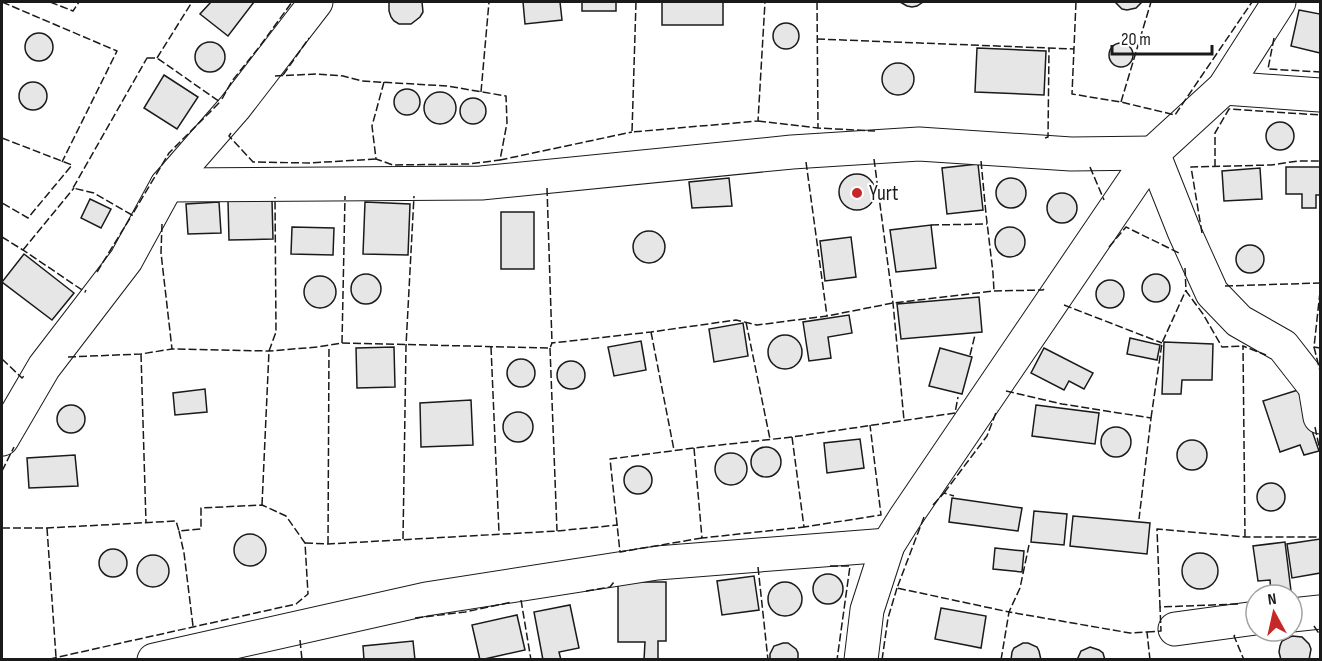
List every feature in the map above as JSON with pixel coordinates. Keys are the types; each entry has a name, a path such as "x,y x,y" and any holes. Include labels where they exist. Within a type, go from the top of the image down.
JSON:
{"street":[{"path":"2,439 44,367 126,260 167,185 235,107 316,2"},
{"path":"861,660 867,609 888,545 905,518 1153,153 1224,88 1279,2"},
{"path":"1224,88 1320,95"},
{"path":"167,185 481,183 792,152 919,144 1071,154 1153,153"},
{"path":"1153,153 1212,293 1239,321 1282,346 1315,387 1320,417"},
{"path":"154,660 437,597 657,563 888,545"},
{"path":"1304,614 1320,612"},
{"path":"1175,629 1244,620"}],"building":[{"path":"211,2 254,2 228,36 200,14"},
{"path":"389,2 422,2 423,12 411,24 399,24 391,17"},
{"path":"523,2 560,2 562,20 525,24"},
{"path":"582,2 616,2 616,11 582,11"},
{"path":"662,2 723,2 723,25 662,25"},
{"path":"900,2 923,2 912,7"},
{"path":"1115,2 1142,2 1136,8 1127,10 1122,9"},
{"path":"1299,10 1320,14 1320,53 1291,46"},
{"path":"786,23 795,27 799,36 795,45 786,49 777,45 773,36 777,27"},
{"path":"39,33 49,37 53,47 49,57 39,61 29,57 25,47 29,37"},
{"path":"210,42 220,47 225,57 220,67 210,72 200,67 195,57 200,47"},
{"path":"1121,43 1129,47 1133,55 1129,63 1121,67 1113,63 1109,55 1113,47"},
{"path":"977,48 1046,51 1044,95 975,92"},
{"path":"898,63 909,68 914,79 909,90 898,95 887,90 882,79 887,68"},
{"path":"164,75 198,97 177,129 144,108"},
{"path":"33,82 43,86 47,96 43,106 33,110 23,106 19,96 23,86"},
{"path":"407,89 416,93 420,102 416,111 407,115 398,111 394,102 398,93"},
{"path":"440,92 452,96 456,108 452,120 440,124 428,120 424,108 428,96"},
{"path":"473,98 482,102 486,111 482,120 473,124 464,120 460,111 464,102"},
{"path":"1280,122 1290,126 1294,136 1290,146 1280,150 1270,146 1266,136 1270,126"},
{"path":"978,164 983,210 947,214 942,168"},
{"path":"1286,167 1320,167 1320,195 1316,195 1316,208 1302,208 1302,194 1286,194"},
{"path":"1260,168 1262,199 1224,201 1222,171"},
{"name":"Yurt","path":"857,174 870,179 875,192 870,205 857,210 844,205 839,192 844,179"},
{"path":"729,178 732,206 692,208 689,182"},
{"path":"1011,178 1022,182 1026,193 1022,204 1011,208 1000,204 996,193 1000,182"},
{"path":"1062,193 1068,194 1076,202 1076,214 1068,222 1062,223 1056,222 1048,214 1047,208 1048,202 1056,194"},
{"path":"90,199 111,209 101,228 81,218"},
{"path":"272,200 273,239 229,240 228,201"},
{"path":"219,202 221,233 188,234 186,204"},
{"path":"365,202 410,204 408,255 363,254"},
{"path":"501,212 534,212 534,269 501,269"},
{"path":"931,225 936,268 896,272 890,230"},
{"path":"292,227 334,228 333,255 291,254"},
{"path":"1010,227 1016,228 1024,236 1024,248 1016,256 1010,257 1004,256 996,248 995,242 996,236 1004,228"},
{"path":"649,231 660,236 665,247 660,258 649,263 638,258 633,247 638,236"},
{"path":"851,237 856,277 825,281 820,241"},
{"path":"1250,245 1260,249 1264,259 1260,269 1250,273 1240,269 1236,259 1240,249"},
{"path":"24,254 74,293 52,320 2,282"},
{"path":"366,274 377,278 381,289 377,300 366,304 355,300 351,289 355,278"},
{"path":"1156,274 1166,278 1170,288 1166,298 1156,302 1146,298 1142,288 1146,278"},
{"path":"320,276 331,281 336,292 331,303 320,308 309,303 304,292 309,281"},
{"path":"1110,280 1120,284 1124,294 1120,304 1110,308 1100,304 1096,294 1100,284"},
{"path":"979,297 982,332 901,339 897,304"},
{"path":"849,315 852,333 828,337 831,358 809,361 803,322"},
{"path":"743,323 748,356 714,362 709,329"},
{"path":"785,335 797,340 802,352 797,364 785,369 773,364 768,352 773,340"},
{"path":"1130,338 1160,345 1157,360 1127,354"},
{"path":"641,341 646,370 614,376 608,347"},
{"path":"1164,342 1213,344 1212,380 1182,380 1181,394 1162,394"},
{"path":"394,347 395,387 357,388 356,348"},
{"path":"940,348 972,357 962,394 929,386"},
{"path":"1044,348 1093,373 1084,389 1069,381 1064,390 1031,373"},
{"path":"521,359 531,363 535,373 531,383 521,387 511,383 507,373 511,363"},
{"path":"571,361 581,365 585,375 581,385 571,389 561,385 557,375 561,365"},
{"path":"205,389 207,412 175,415 173,393"},
{"path":"1298,390 1319,451 1304,455 1300,445 1280,452 1263,401"},
{"path":"471,400 473,445 421,447 420,403"},
{"path":"71,405 81,409 85,419 81,429 71,433 61,429 57,419 61,409"},
{"path":"1036,405 1099,413 1095,444 1032,436"},
{"path":"518,412 529,416 533,427 529,438 518,442 507,438 503,427 507,416"},
{"path":"1116,427 1127,431 1131,442 1127,453 1116,457 1105,453 1101,442 1105,431"},
{"path":"860,439 864,468 827,473 824,443"},
{"path":"1192,440 1203,444 1207,455 1203,466 1192,470 1181,466 1177,455 1181,444"},
{"path":"766,447 772,448 780,456 780,468 772,476 766,477 760,476 752,468 751,462 752,456 760,448"},
{"path":"731,453 742,458 747,469 742,480 731,485 720,480 715,469 720,458"},
{"path":"75,455 78,486 29,488 27,458"},
{"path":"638,466 648,470 652,480 648,490 638,494 628,490 624,480 628,470"},
{"path":"1271,483 1281,487 1285,497 1281,507 1271,511 1261,507 1257,497 1261,487"},
{"path":"952,498 1022,508 1018,531 949,522"},
{"path":"1034,511 1067,514 1064,545 1031,542"},
{"path":"1073,516 1150,523 1147,554 1070,546"},
{"path":"250,534 262,538 266,550 262,562 250,566 238,562 234,550 238,538"},
{"path":"1320,539 1320,573 1292,578 1287,544"},
{"path":"1285,542 1290,583 1258,581 1253,546"},
{"path":"995,548 1024,551 1022,572 993,569"},
{"path":"113,549 123,553 127,563 123,573 113,577 103,573 99,563 103,553"},
{"path":"1200,553 1212,559 1218,571 1212,583 1200,589 1188,583 1182,571 1188,559"},
{"path":"153,555 164,560 169,571 164,582 153,587 142,582 137,571 142,560"},
{"path":"828,574 839,578 843,589 839,600 828,604 817,600 813,589 817,578"},
{"path":"754,576 759,610 722,615 717,581"},
{"path":"618,582 666,582 666,641 658,641 658,660 644,660 645,642 618,642"},
{"path":"785,582 797,587 802,599 797,611 785,616 773,611 768,599 773,587"},
{"path":"570,605 579,648 559,652 561,660 543,660 534,612"},
{"path":"941,608 986,616 981,648 935,639"},
{"path":"517,615 525,650 480,660 472,625"},
{"path":"1304,639 1311,649 1309,660 1281,660 1281,643 1304,643"},
{"path":"413,641 415,660 364,660 363,646"},
{"path":"788,643 796,649 798,660 770,660 774,646"},
{"path":"1023,643 1037,647 1041,660 1011,660 1014,648"},
{"path":"1090,647 1103,653 1105,660 1077,660 1081,651"}],"fence":[{"path":"2,2 117,51 62,162"},
{"path":"50,2 73,11 79,2"},
{"path":"157,58 192,2"},
{"path":"222,99 232,81 292,2"},
{"path":"481,92 489,2"},
{"path":"636,2 632,132 758,121 765,2"},
{"path":"817,2 818,128 875,131"},
{"path":"1076,2 1072,94 1121,102 1175,115 1252,2"},
{"path":"1121,102 1151,2"},
{"path":"283,75 309,38"},
{"path":"1274,38 1268,69 1320,72"},
{"path":"817,39 1074,49"},
{"path":"1045,138 1048,137 1049,48"},
{"path":"147,58 157,58 220,102 169,153 132,215 94,193 73,188 147,58"},
{"path":"275,76 316,74 343,76 362,81 447,86 506,96 507,123 500,160 632,132"},
{"path":"384,82 372,126 376,159 393,165 469,164 500,160"},
{"path":"1215,167 1215,133 1229,109 1320,115"},
{"path":"758,121 818,128"},
{"path":"231,133 229,136 253,162 309,163 376,159"},
{"path":"2,138 72,165 28,218 2,203"},
{"path":"874,159 893,303 904,420"},
{"path":"981,161 994,291"},
{"path":"1202,233 1191,167 1320,161"},
{"path":"806,162 827,316"},
{"path":"1090,167 1104,200"},
{"path":"23,250 74,188"},
{"path":"547,188 552,343"},
{"path":"342,343 345,196"},
{"path":"403,539 406,346 414,196"},
{"path":"262,505 269,351 276,332 275,197"},
{"path":"97,272 131,214"},
{"path":"162,224 161,253 172,349"},
{"path":"931,225 987,224"},
{"path":"1109,247 1126,227 1181,254"},
{"path":"2,237 85,292 86,290"},
{"path":"1185,268 1186,291 1203,314 1222,347 1243,346"},
{"path":"1225,286 1320,283"},
{"path":"68,357 141,354 172,349 269,351 342,343 550,348 552,343 736,320 757,325 827,316 893,303 994,291 1044,289"},
{"path":"1151,418 1162,343 1186,290"},
{"path":"1320,292 1314,347 1320,348"},
{"path":"1064,305 1162,343"},
{"path":"746,322 770,439"},
{"path":"651,332 674,450"},
{"path":"970,355 975,335"},
{"path":"328,544 329,346"},
{"path":"1245,537 1243,346 1266,355"},
{"path":"491,347 499,533"},
{"path":"1314,347 1320,371"},
{"path":"550,348 557,531"},
{"path":"141,354 146,523"},
{"path":"2,359 22,378 24,376"},
{"path":"1006,391 1062,404 1151,418 1139,519"},
{"path":"702,538 620,552 610,459 792,437 955,413 958,397"},
{"path":"944,493 987,436 997,410"},
{"path":"792,437 804,527 881,515 870,425"},
{"path":"1315,427 1320,451"},
{"path":"2,471 14,447"},
{"path":"694,448 702,538 804,527"},
{"path":"933,505 944,493 954,496"},
{"path":"2,528 47,528 176,521 179,531 201,529 201,508 262,505 286,516 305,543 308,594 296,604 45,660"},
{"path":"924,517 897,588 1009,612 1020,588 1029,545"},
{"path":"305,543 328,544 557,531 618,525"},
{"path":"47,528 56,657"},
{"path":"1238,604 1160,607 1157,529 1245,537 1320,537"},
{"path":"179,531 193,626"},
{"path":"830,566 850,566 837,660"},
{"path":"758,567 768,660"},
{"path":"586,591 610,587 614,582"},
{"path":"882,660 888,618 897,588"},
{"path":"521,600 531,660"},
{"path":"415,618 465,612 512,602"},
{"path":"1147,632 1161,631 1160,607"},
{"path":"1001,660 1009,612 1130,633 1147,632 1150,660"},
{"path":"1314,626 1320,635"},
{"path":"1235,635 1244,660"},
{"path":"300,640 302,660"}],"place":[{"name":"Yurt","path":"857,193"}]}
